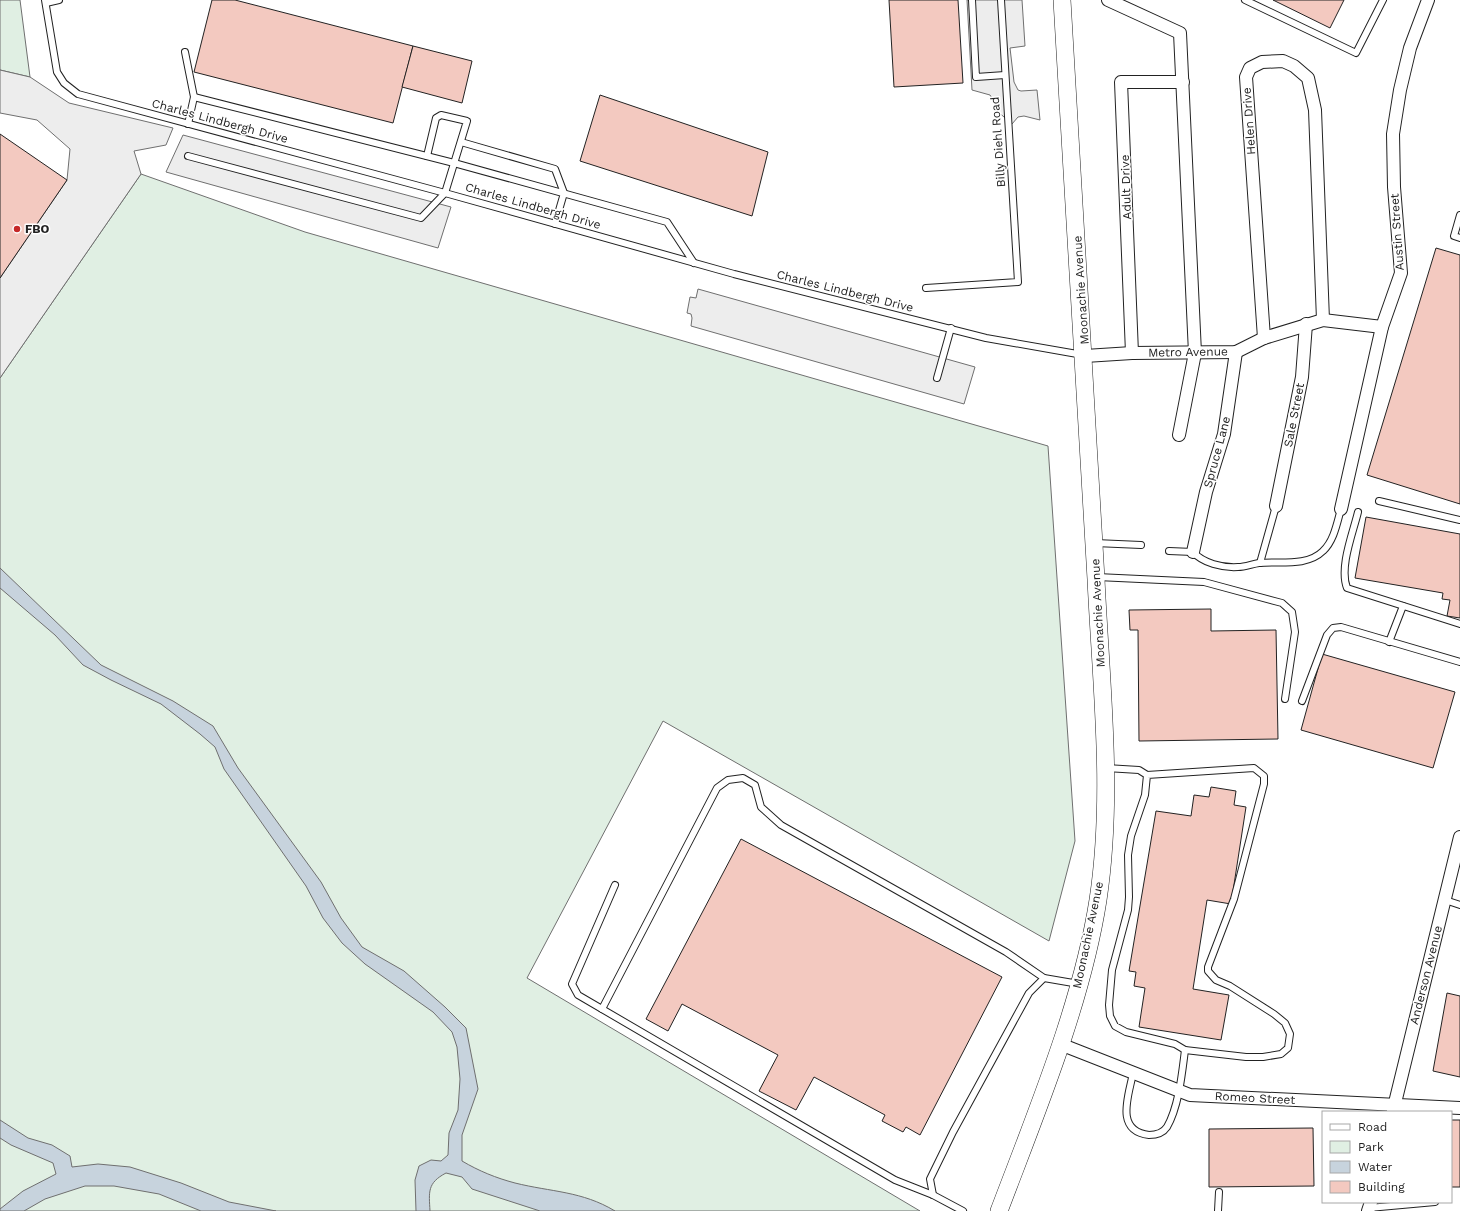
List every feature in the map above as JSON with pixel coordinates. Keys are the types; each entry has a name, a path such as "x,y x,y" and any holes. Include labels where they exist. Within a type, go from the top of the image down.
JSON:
{"main road":[{"name":"Moonachie Avenue","path":"999,1211 1060,1044 1079,984 1098,901 1105,840 1105,768 1085,356 1062,0"}],"street":[{"path":"1108,0 1180,33 1195,353 1179,435"},
{"name":"Austin Street","path":"1341,509 1382,327 1401,273 1394,187 1393,134 1400,90 1410,48 1428,0"},
{"name":"Helen Drive","path":"1264,338 1246,77 1250,68 1262,62 1283,61 1294,66 1308,78 1315,110 1323,320"},
{"name":"Adult Drive","path":"1132,353 1121,82 1183,82"},
{"name":"Metro Avenue","path":"1085,356 1132,353 1236,352 1264,338 1323,320 1382,327"},
{"name":"Sale Street","path":"1276,506 1302,377 1306,324"},
{"name":"Spruce Lane","path":"1193,552 1206,492 1224,434 1236,352"},
{"name":"Anderson Avenue","path":"1394,1108 1460,837"},
{"name":"Romeo Street","path":"1060,1044 1190,1095 1394,1108 1460,1108"}],"lane":[{"path":"46,2 59,0"},
{"path":"972,0 976,77 1005,75"},
{"name":"Billy Diehl Road","path":"926,288 1018,282 1001,0"},
{"path":"1246,0 1356,53 1383,0"},
{"name":"Charles Lindbergh Drive","path":"46,2 57,72 64,83 78,94 446,193 694,263 986,338 1085,356"},
{"path":"184,52 194,96 188,124"},
{"path":"194,96 454,163 667,222 694,263"},
{"path":"188,156 421,218 446,193 467,121 441,114 436,118 426,156"},
{"path":"461,142 555,169 564,193 555,224"},
{"path":"1460,215 1454,236 1460,238"},
{"path":"937,378 951,328"},
{"path":"1379,501 1460,520"},
{"path":"1260,563 1276,506"},
{"path":"1169,551 1193,552 1200,559 1208,562 1238,568 1260,563 1297,562 1313,558 1323,551 1333,537 1341,509"},
{"path":"1358,512 1344,570 1344,580 1347,588 1460,624"},
{"path":"1094,543 1142,545"},
{"path":"1096,577 1204,582 1282,603 1292,612 1295,632 1285,699"},
{"path":"1389,642 1402,606"},
{"path":"1302,700 1326,635 1333,628 1341,628 1460,662"},
{"path":"1105,768 1139,770 1147,775 1254,768 1264,776 1264,784 1234,899 1208,967 1208,971 1216,980 1236,990 1274,1014 1285,1024 1290,1034 1288,1048 1281,1054 1263,1057 1185,1050 1175,1044 1126,1032 1115,1026 1110,1016 1109,1005 1112,970 1128,910 1128,855 1130,843 1145,795 1147,775"},
{"path":"602,1009 717,788 728,780 743,778 755,785 761,807 781,825 1006,952 1044,978 1079,984"},
{"path":"615,885 572,984 578,995 888,1176 933,1195 963,1211"},
{"path":"1445,900 1460,904"},
{"path":"933,1195 930,1179 953,1132 1029,993 1044,978"},
{"path":"1133,1073 1126,1108 1127,1121 1132,1129 1142,1134 1152,1135 1162,1133 1167,1127 1180,1091 1185,1050"},
{"path":"1218,1211 1219,1192"},
{"path":"1369,1207 1422,1203"}],"green space":[{"path":"0,0 20,0 30,77 0,70"},
{"path":"141,174 305,232 1048,446 1075,841 1049,941 663,721 527,978 920,1211 0,1211 0,378"}],"shaded area":[{"path":"967,0 1022,0 1025,46 1010,48 1014,82 1018,90 1037,90 1040,120 1024,116 1018,117 1012,124 996,110 995,103 990,95 972,90"},
{"path":"0,70 30,77 69,103 173,128 166,145 134,151 141,174 0,378 0,278 67,180 70,149 37,120 0,113"},
{"path":"183,135 451,207 438,248 166,172"},
{"path":"698,289 975,367 964,404 691,326 691,314 687,313 690,297 696,298"}],"water":[{"path":"0,568 101,665 173,701 213,726 238,768 321,882 341,918 362,947 404,971 445,1007 466,1028 478,1089 462,1135 462,1161 501,1179 591,1199 615,1211 540,1211 472,1189 462,1177 446,1173 435,1180 432,1184 429,1198 430,1211 416,1211 415,1180 419,1166 431,1160 441,1161 448,1155 449,1133 458,1110 460,1079 457,1047 452,1032 433,1012 365,964 342,943 323,918 306,886 224,769 215,747 161,704 83,665 55,635 0,588"},
{"path":"0,1120 28,1138 52,1145 70,1156 72,1167 98,1164 130,1167 181,1183 229,1202 276,1211 201,1211 159,1194 114,1186 85,1186 45,1199 24,1211 0,1211 0,1209 23,1191 56,1174 53,1163 11,1145 0,1138"}],"building":[{"path":"212,0 235,0 413,46 393,123 194,72"},
{"path":"889,0 958,0 963,83 894,87"},
{"path":"1273,0 1344,0 1330,28"},
{"path":"413,46 472,61 462,103 402,87"},
{"path":"600,95 768,152 752,216 580,161"},
{"name":"FBO","path":"0,134 67,180 0,278"},
{"path":"1436,248 1460,255 1460,504 1367,475"},
{"path":"1366,517 1460,534 1460,618 1447,616 1450,600 1442,599 1443,593 1355,578"},
{"path":"1211,609 1211,631 1276,630 1278,739 1139,741 1138,630 1130,630 1129,610"},
{"path":"1322,654 1455,692 1433,768 1301,730"},
{"path":"1211,787 1236,791 1234,805 1246,807 1231,904 1207,900 1193,989 1229,995 1221,1040 1139,1027 1145,988 1134,986 1136,972 1129,971 1156,811 1191,816 1194,795 1209,797"},
{"path":"741,839 1002,977 920,1135 906,1127 903,1132 882,1121 885,1115 814,1077 796,1110 759,1091 778,1055 682,1004 668,1031 646,1019"},
{"path":"1447,993 1460,996 1460,1077 1433,1071"},
{"path":"1452,1120 1460,1120 1460,1187 1452,1187"},
{"path":"1313,1128 1314,1186 1209,1187 1209,1129"}],"place":[{"name":"FBO","path":"17,229"}]}
